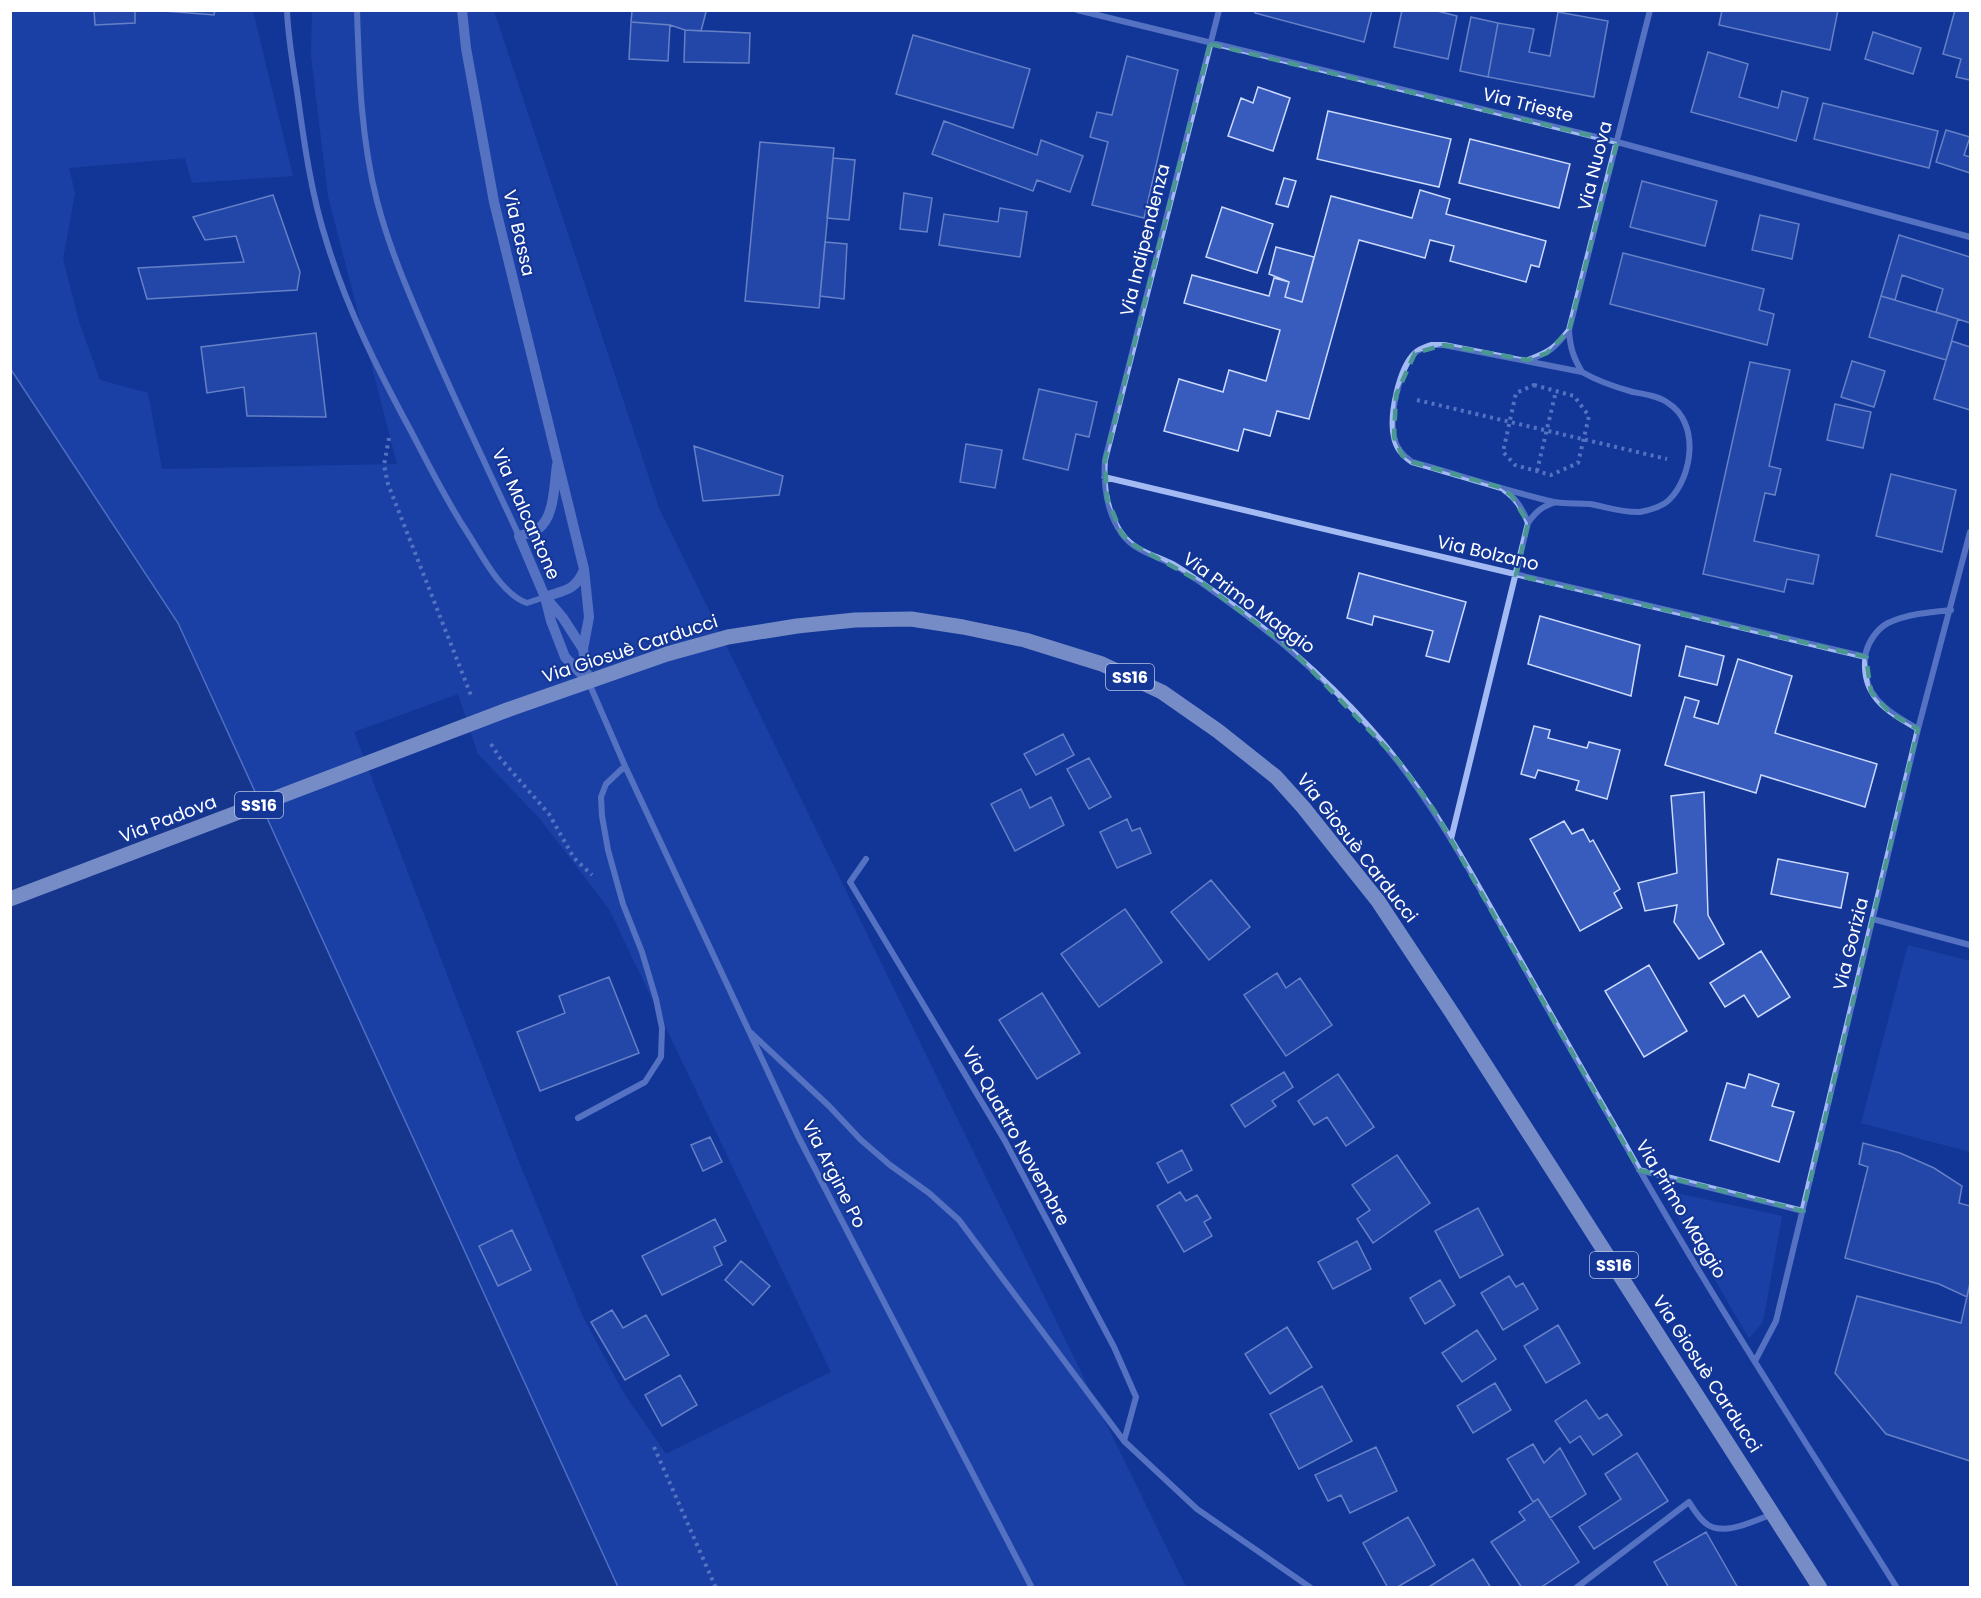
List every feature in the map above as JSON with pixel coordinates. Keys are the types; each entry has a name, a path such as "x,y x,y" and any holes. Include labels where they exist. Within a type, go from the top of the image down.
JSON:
{"main road":[{"name":"Via Giosuè Carducci","path":"507,711 667,654 728,637 855,620 911,619 1025,640 1102,664 1162,692 1218,731 1276,777 1378,901 1820,1587"},
{"name":"Via Padova","path":"10,899 507,711"}],"street":[{"name":"Via Malcantone","path":"287,10 301,118 315,199 326,242 340,280 368,346 400,412 455,514 489,568 518,600 527,603 545,597 447,382 396,264 385,227 366,146 358,65 357,10"},
{"name":"Via Bassa","path":"462,10 466,48 494,202 584,569 589,617 583,649"},
{"name":"Via Trieste","path":"1077,10 1617,142 1971,237"},
{"name":"Via Indipendenza","path":"1104,477 1105,460 1219,10"},
{"name":"Via Nuova","path":"1569,330 1650,10"},
{"path":"1528,360 1547,353 1569,330"},
{"path":"1569,330 1573,358 1582,372"},
{"path":"1431,345 1444,345 1514,360 1528,360 1582,372 1599,382 1668,402 1681,415 1689,430 1688,464 1676,490 1668,501 1655,508 1639,512 1623,512 1589,504 1556,502 1412,462 1402,455 1394,437 1396,395 1414,353 1431,345"},
{"path":"519,536 538,529 545,520 551,507 557,460"},
{"name":"Via Bolzano","path":"1104,477 1866,657"},
{"name":"Via Primo Maggio","path":"1104,477 1107,498 1122,534 1134,545 1204,584 1263,627 1318,673 1396,758 1434,810 1639,1170 1896,1587"},
{"path":"1498,487 1511,495 1518,503 1528,523"},
{"path":"1451,840 1528,523 1536,512 1556,502"},
{"name":"Via Gorizia","path":"1755,1361 1776,1320 1918,729 1971,532"},
{"path":"545,597 568,590 579,583 584,569"},
{"path":"545,597 563,618 583,649 589,682"},
{"path":"545,597 551,621 565,657 589,682"},
{"path":"1918,729 1890,713 1866,684 1864,674 1868,646 1875,633 1886,624 1927,612 1951,610"},
{"name":"Via Argine Po","path":"589,682 625,766 818,1177 1032,1587"},
{"path":"578,1118 645,1082 661,1057 662,1028 656,999 619,888 608,850 602,816 601,797 606,784 625,766"},
{"name":"Via Quattro Novembre","path":"866,859 850,882 1005,1141 1114,1347 1136,1397 1124,1441"},
{"path":"1873,919 1971,945"},
{"path":"748,1031 829,1106 861,1140 890,1165 929,1193 959,1220 1124,1441 1197,1509 1311,1587"},
{"path":"1639,1170 1803,1211"},
{"path":"1576,1587 1689,1502 1708,1525 1721,1529 1736,1527 1773,1514"}],"path":[{"path":"1534,385 1557,391 1574,396 1589,416 1578,463 1551,475 1515,465 1503,452 1516,393 1534,385"},
{"path":"1537,471 1557,391"},
{"path":"1396,395 1688,464"},
{"path":"400,412 386,449 384,465 388,484 476,706"},
{"path":"487,734 500,758 549,814 574,858 602,885 619,888"},
{"path":"654,1447 716,1587"}],"highlighted area":[{"path":"1210,44 1617,142 1569,330 1547,353 1528,360 1444,345 1415,353 1396,395 1394,437 1402,455 1412,462 1499,487 1511,495 1528,523 1516,575 1866,657 1871,692 1890,713 1918,729 1803,1211 1639,1170 1434,810 1396,758 1291,649 1204,584 1134,545 1122,534 1107,498 1105,460"}],"shaded area":[{"path":"10,11 253,11 293,176 192,183 185,158 69,168 75,193 63,259 79,322 100,380 148,393 162,469 397,464 328,196 311,56 312,11 494,11 659,508 1186,1587 618,1587 178,623 11,368","holes":["458,694 478,754 540,819 609,909 831,1372 666,1454 623,1392 583,1317 517,1157 354,732"]},
{"path":"10,368 178,623 618,1587 11,1587"},
{"path":"1908,945 1970,961 1970,1152 1861,1123"},
{"path":"1662,1190 1782,1216 1763,1322 1749,1338"}],"building":[{"path":"94,10 135,10 135,23 95,25"},
{"path":"152,10 215,10 214,15"},
{"path":"613,10 703,10 706,12 701,31 685,30 670,25 631,22 632,11"},
{"path":"1256,10 1372,10 1364,42 1255,13"},
{"path":"1402,10 1433,10 1457,16 1448,59 1394,47"},
{"path":"1722,10 1838,10 1830,50 1719,25"},
{"path":"1955,10 1970,10 1970,80 1956,77 1961,59 1943,54"},
{"path":"1558,12 1608,21 1594,97 1488,77 1498,23 1534,29 1529,52 1550,56"},
{"path":"1471,17 1498,23 1488,77 1460,71"},
{"path":"631,22 670,25 668,61 629,59"},
{"path":"685,30 750,33 749,63 684,62"},
{"path":"1873,32 1921,48 1913,74 1865,59"},
{"path":"913,35 1030,69 1013,128 896,94"},
{"path":"1708,52 1748,64 1739,97 1778,108 1782,91 1808,98 1796,141 1691,112"},
{"path":"1127,56 1178,70 1144,218 1092,205 1108,142 1090,137 1097,112 1112,115"},
{"path":"1258,87 1290,98 1273,151 1228,136 1241,98 1253,103"},
{"path":"1823,103 1938,131 1929,168 1814,139"},
{"path":"1328,111 1451,139 1439,187 1317,159"},
{"path":"944,121 1037,155 1041,140 1083,156 1070,192 1037,180 1033,191 932,154"},
{"path":"1946,130 1970,137 1964,155 1970,157 1970,173 1936,162"},
{"path":"1470,139 1570,164 1559,208 1459,183"},
{"path":"760,142 834,148 819,308 745,301"},
{"path":"833,158 855,160 849,220 827,218"},
{"path":"1284,178 1296,181 1288,207 1276,204"},
{"path":"1642,181 1717,201 1705,246 1630,227"},
{"path":"1420,190 1450,199 1446,214 1546,241 1539,267 1531,265 1526,282 1450,261 1454,246 1430,240 1425,258 1359,240 1309,419 1277,411 1270,436 1244,429 1238,451 1164,431 1179,379 1223,392 1229,370 1266,381 1280,330 1184,303 1192,275 1269,296 1274,278 1289,282 1285,297 1302,302 1331,196 1412,218"},
{"path":"904,193 932,198 927,232 900,229"},
{"path":"273,195 300,272 297,290 147,299 138,268 244,262 236,236 205,240 193,217"},
{"path":"1222,207 1273,224 1257,273 1206,257"},
{"path":"1000,208 1027,212 1020,257 939,245 944,214 998,222"},
{"path":"1760,215 1799,224 1792,259 1752,250"},
{"path":"1899,235 1970,257 1970,323 1936,312 1943,289 1902,275 1895,300 1881,296"},
{"path":"825,242 847,244 844,299 820,296"},
{"path":"1276,247 1314,257 1302,302 1285,297 1289,282 1269,274"},
{"path":"1623,253 1764,289 1759,310 1774,314 1767,345 1610,304"},
{"path":"1881,296 1958,319 1946,360 1869,337"},
{"path":"316,333 326,417 247,416 244,387 207,393 201,347"},
{"path":"1952,341 1970,347 1970,410 1934,399"},
{"path":"1852,361 1885,371 1874,407 1841,397"},
{"path":"1750,362 1790,370 1769,466 1781,469 1775,495 1765,493 1754,541 1819,555 1813,584 1787,579 1784,592 1703,574"},
{"path":"1039,389 1097,402 1089,437 1076,434 1068,470 1023,459"},
{"path":"1835,404 1871,412 1863,448 1827,440"},
{"path":"966,444 1002,450 995,488 960,482"},
{"path":"694,446 783,476 779,495 703,501"},
{"path":"1891,474 1956,490 1942,552 1876,536"},
{"path":"1359,573 1466,602 1449,662 1426,656 1433,631 1374,616 1372,625 1347,618"},
{"path":"1540,616 1640,645 1631,696 1528,664"},
{"path":"1686,646 1724,656 1717,685 1679,676"},
{"path":"1738,659 1792,676 1775,733 1877,764 1865,807 1761,775 1756,793 1665,765 1685,697 1699,701 1694,717 1718,724"},
{"path":"1534,726 1550,730 1548,738 1587,748 1589,742 1620,750 1607,799 1576,790 1579,781 1538,770 1535,778 1521,774"},
{"path":"1063,734 1074,755 1036,775 1024,754"},
{"path":"1089,758 1111,797 1089,809 1067,769"},
{"path":"1021,789 1030,808 1051,797 1064,825 1015,851 991,804"},
{"path":"1704,792 1708,915 1724,944 1699,959 1674,922 1677,905 1645,911 1638,883 1677,873 1671,796"},
{"path":"1127,819 1132,831 1140,828 1151,853 1117,868 1100,832"},
{"path":"1564,821 1572,834 1583,829 1590,842 1593,840 1620,889 1614,893 1622,908 1580,931 1530,839"},
{"path":"1778,859 1848,873 1841,908 1771,894"},
{"path":"1211,880 1250,927 1209,960 1171,912"},
{"path":"1125,909 1162,962 1099,1007 1061,954"},
{"path":"1761,951 1790,997 1758,1017 1744,995 1725,1007 1710,983"},
{"path":"1649,965 1687,1031 1644,1057 1605,991"},
{"path":"1277,973 1286,988 1300,978 1332,1025 1286,1056 1244,995"},
{"path":"609,977 639,1053 540,1091 517,1032 565,1013 559,996"},
{"path":"1042,993 1080,1053 1037,1079 999,1020"},
{"path":"1284,1072 1293,1087 1272,1101 1276,1106 1245,1127 1231,1105"},
{"path":"1338,1074 1374,1127 1346,1146 1327,1117 1314,1125 1298,1101"},
{"path":"1749,1074 1779,1084 1772,1106 1794,1112 1779,1162 1710,1140 1727,1083 1745,1088"},
{"path":"710,1137 722,1162 703,1171 691,1145"},
{"path":"1863,1143 1900,1153 1934,1168 1962,1186 1959,1203 1970,1206 1970,1283 1967,1297 1939,1284 1845,1258 1868,1167 1859,1164"},
{"path":"1182,1150 1192,1170 1168,1183 1157,1163"},
{"path":"1397,1155 1430,1203 1373,1243 1357,1219 1370,1210 1352,1185"},
{"path":"1180,1192 1186,1201 1197,1195 1211,1218 1204,1222 1212,1236 1184,1252 1157,1206"},
{"path":"1478,1208 1503,1255 1460,1278 1435,1231"},
{"path":"715,1219 726,1241 714,1247 722,1265 662,1295 642,1256"},
{"path":"512,1230 531,1270 498,1286 479,1246"},
{"path":"1357,1241 1371,1269 1333,1289 1318,1262"},
{"path":"741,1261 770,1286 753,1305 725,1280"},
{"path":"1509,1276 1516,1287 1523,1283 1538,1309 1503,1330 1481,1293"},
{"path":"1440,1280 1455,1305 1425,1324 1410,1298"},
{"path":"1970,1283 1970,1461 1886,1434 1835,1373 1857,1296 1961,1323"},
{"path":"612,1310 623,1328 646,1315 669,1355 625,1380 591,1322"},
{"path":"1558,1325 1580,1363 1546,1383 1524,1346"},
{"path":"1287,1327 1312,1367 1270,1394 1245,1354"},
{"path":"1477,1330 1496,1359 1462,1382 1442,1353"},
{"path":"680,1375 697,1405 662,1426 645,1395"},
{"path":"1495,1383 1511,1410 1473,1433 1457,1406"},
{"path":"1322,1386 1352,1441 1299,1469 1270,1414"},
{"path":"1586,1400 1599,1419 1607,1414 1622,1435 1593,1455 1580,1436 1570,1443 1555,1421"},
{"path":"1533,1444 1544,1463 1560,1448 1586,1494 1550,1518 1538,1499 1533,1502 1507,1459"},
{"path":"1376,1447 1397,1491 1350,1513 1341,1495 1328,1501 1315,1475"},
{"path":"1637,1453 1668,1501 1594,1549 1579,1527 1621,1499 1605,1474"},
{"path":"1538,1499 1579,1562 1540,1588 1522,1588 1491,1542 1525,1520 1519,1512"},
{"path":"1408,1517 1435,1565 1396,1588 1388,1588 1363,1543"},
{"path":"1706,1532 1738,1588 1669,1588 1654,1562"},
{"path":"1473,1559 1491,1588 1427,1588"}]}
